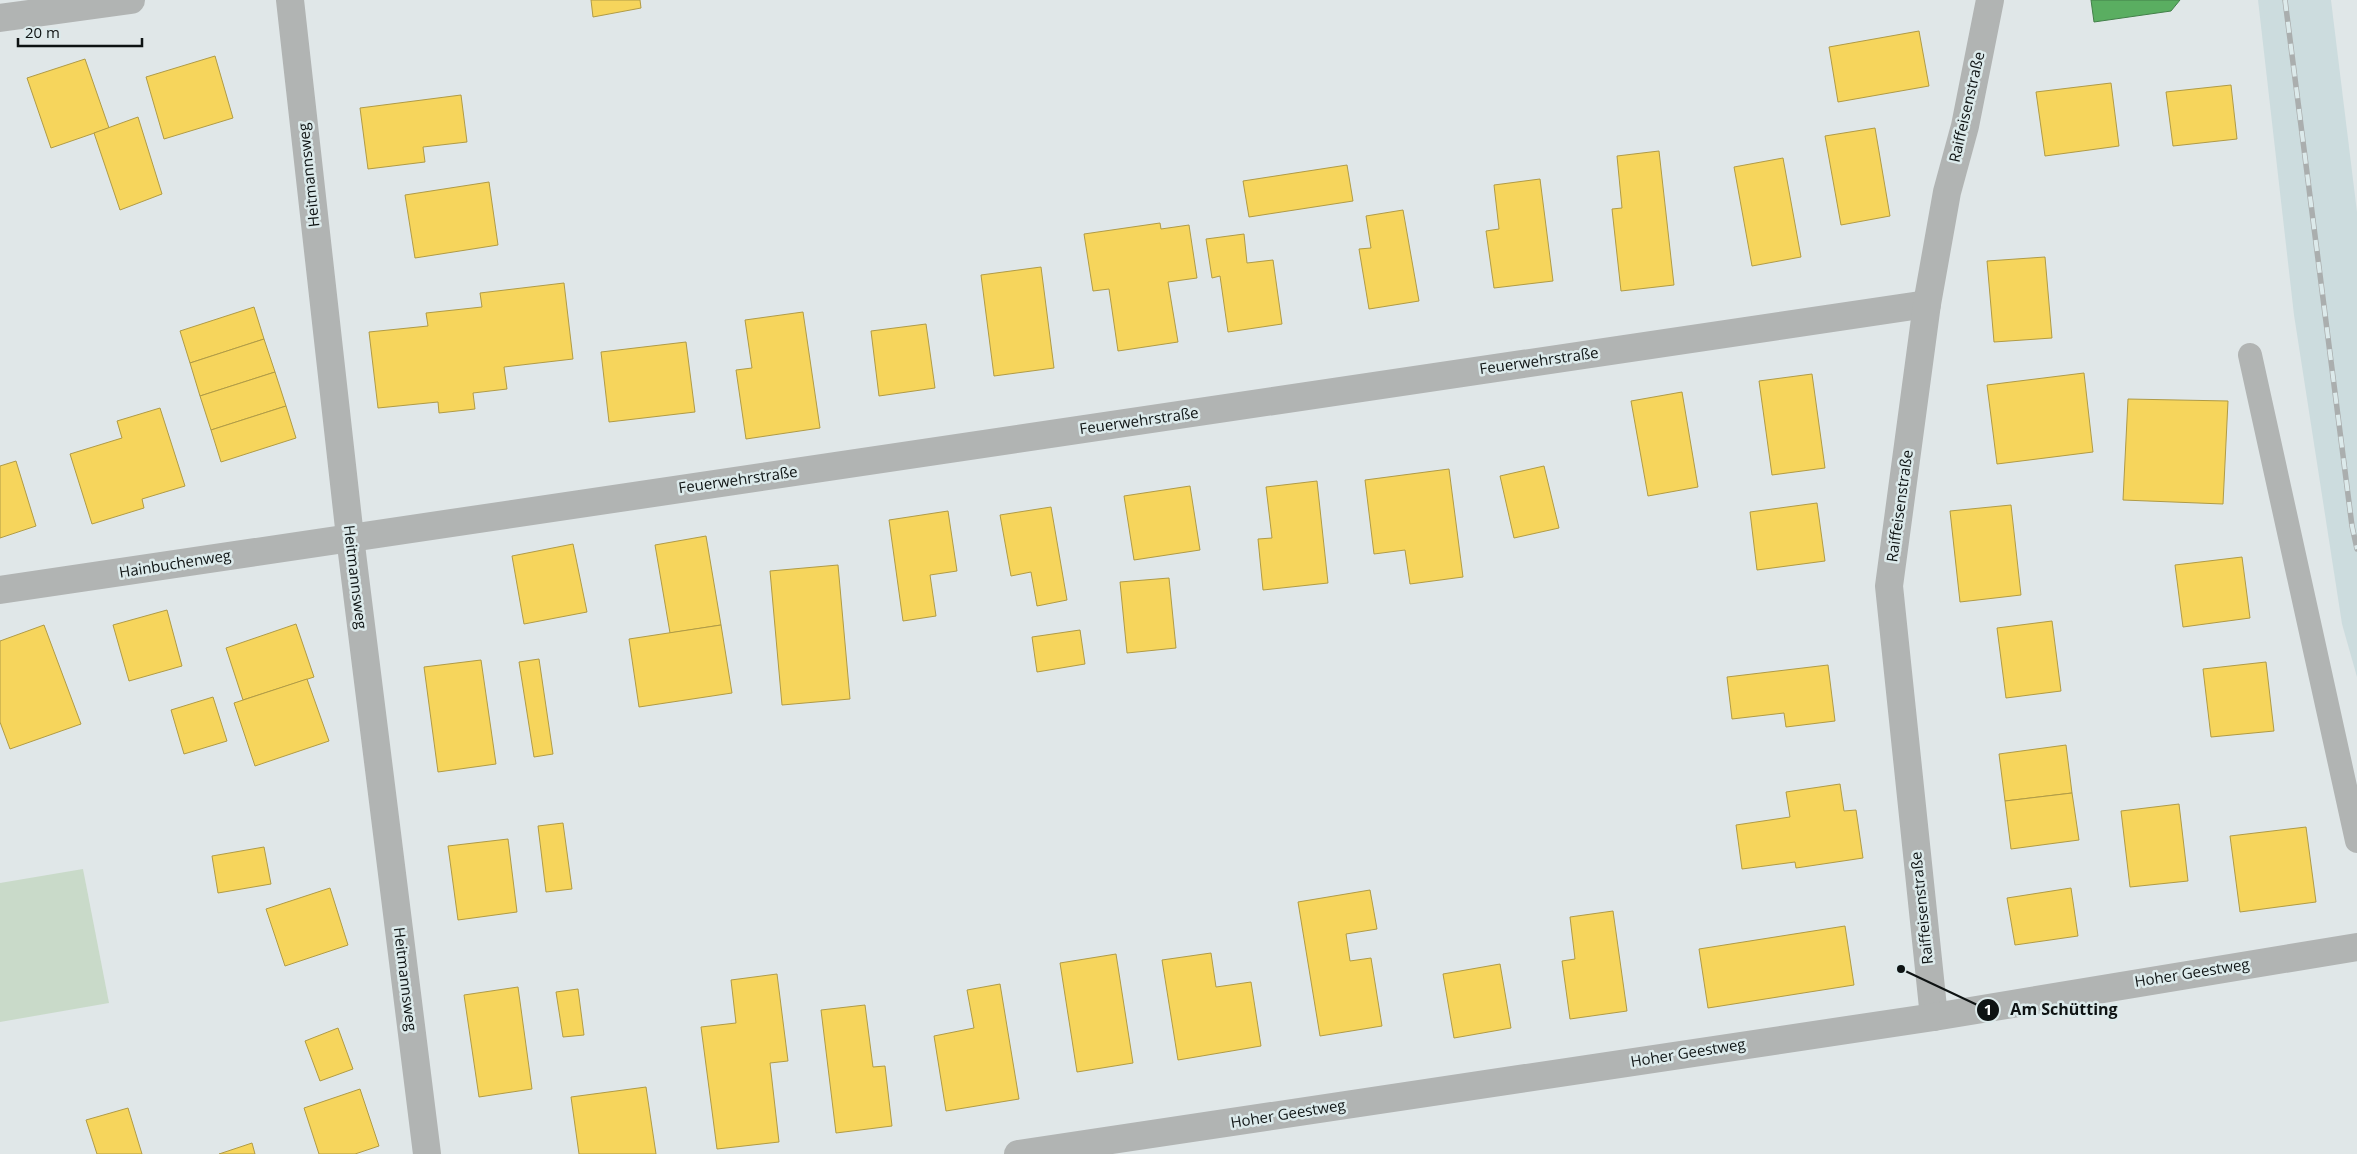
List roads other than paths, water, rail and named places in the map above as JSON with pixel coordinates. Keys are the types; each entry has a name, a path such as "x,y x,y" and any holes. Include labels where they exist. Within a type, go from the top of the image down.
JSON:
{"street":[{"path":"0,18 130,0"},
{"name":"Heitmannsweg","path":"290,0 350,537 427,1154"},
{"name":"Raiffeisenstraße","path":"1934,1017 1889,586 1927,304 1947,192 1965,126 1990,0"},
{"name":"Feuerwehrstraße","path":"350,537 1927,304"},
{"name":"Hainbuchenweg","path":"0,590 350,537"},
{"name":"Hoher Geestweg","path":"1018,1154 1934,1017 2357,947"}],"lane":[{"path":"2250,355 2357,841"}],"railway":[{"path":"2285,0 2352,526 2357,549"}],"place":[{"name":"Am Schütting","path":"1901,969"}]}
